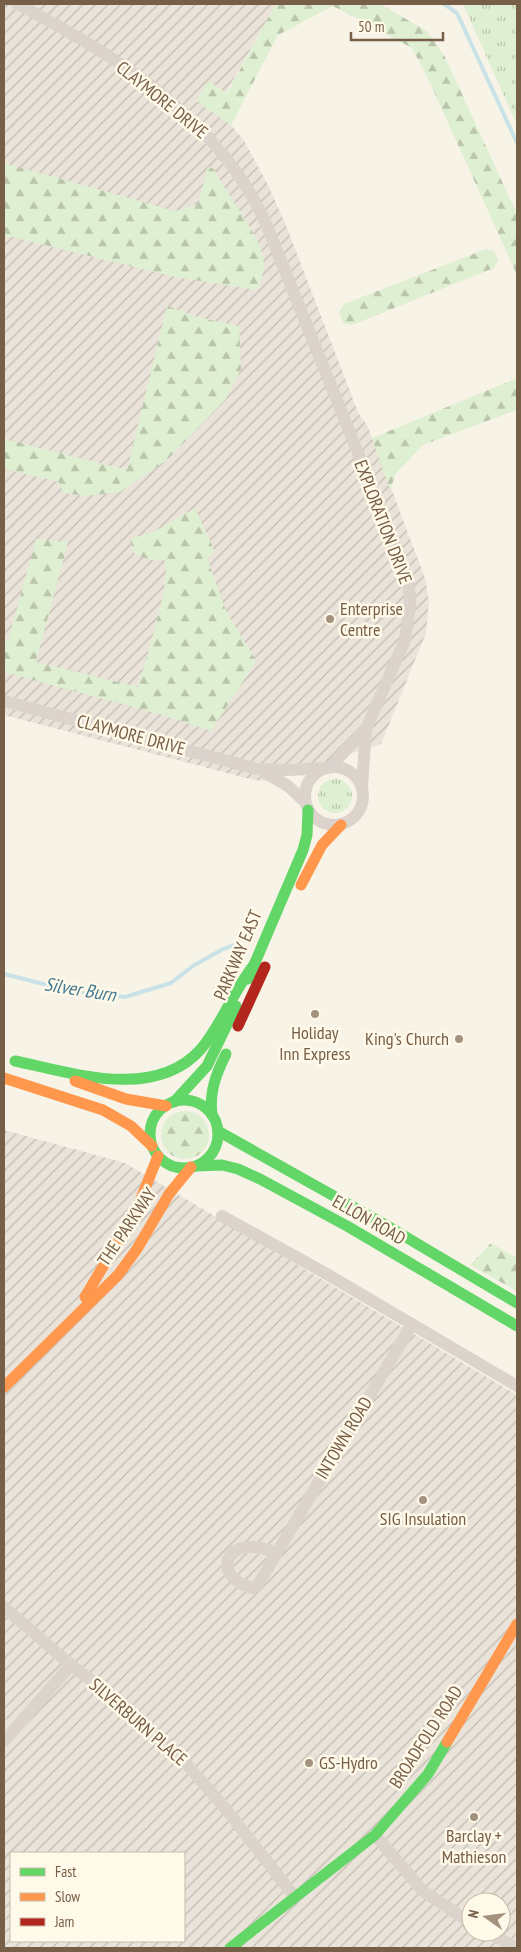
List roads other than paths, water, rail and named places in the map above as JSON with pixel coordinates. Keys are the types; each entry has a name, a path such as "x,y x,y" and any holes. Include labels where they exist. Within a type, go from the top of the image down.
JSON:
{"main road":[{"name":"PARKWAY EAST","path":"170,1104 201,1073 212,1058 254,965 302,850 306,835 307,806"},
{"name":"PARKWAY EAST","path":"212,1115 210,1104 213,1084 224,1057 316,853 330,833 341,825"},
{"path":"9,1060 133,1080 169,1074 185,1066 201,1049 234,992 254,965"},
{"path":"9,1060 126,1099 170,1104"},
{"path":"4,1078 103,1110 131,1126 155,1151 173,1166 194,1166 204,1161 215,1148 218,1131 212,1115 195,1102 184,1100 170,1104 158,1113 152,1123 150,1134 155,1151"},
{"name":"ELLON ROAD","path":"218,1131 389,1227 517,1303"},
{"name":"THE PARKWAY","path":"67,1324 116,1250 134,1217 149,1186 155,1151"},
{"name":"ELLON ROAD","path":"194,1166 222,1165 238,1169 260,1179 347,1226 517,1326"},
{"name":"THE PARKWAY","path":"4,1387 118,1275 142,1243 169,1194 194,1166"},
{"name":"BROADFOLD ROAD","path":"230,1948 375,1836 428,1774 517,1624"}],"street":[{"name":"CLAYMORE DRIVE","path":"17,4 72,34 139,78 193,121 221,150 244,181 259,207 324,373"},
{"name":"EXPLORATION DRIVE","path":"324,373 402,563 410,595 410,616 405,640 366,729 362,788"},
{"name":"CLAYMORE DRIVE","path":"4,701 257,769 328,768"},
{"name":"EXPLORATION DRIVE","path":"328,768 366,729"},
{"path":"328,768 350,772 362,788 363,799 358,813 341,825 326,824 313,816 307,806 306,788 309,781 319,771 328,768"},
{"name":"CLAYMORE DRIVE","path":"257,769 288,786 307,806"},
{"path":"222,1216 517,1386"},
{"name":"INTOWN ROAD","path":"276,1553 412,1324"},
{"name":"SILVERBURN PLACE","path":"4,1607 70,1665 125,1706 176,1752 224,1807 295,1896"},
{"path":"4,1742 70,1665"},
{"path":"375,1836 423,1891 461,1916"}],"waterway":[{"path":"444,4 457,13 517,143"},
{"name":"Silver Burn","path":"4,974 67,990 125,997 171,983 193,966 223,949 235,945"}],"place":[{"name":"Enterprise Centre","path":"330,619"},
{"name":"Holiday Inn Express","path":"315,1014"},
{"name":"King's Church","path":"459,1039"},
{"name":"SIG Insulation","path":"423,1500"},
{"name":"GS-Hydro","path":"309,1763"},
{"name":"Barclay + Mathieson","path":"474,1817"}]}
